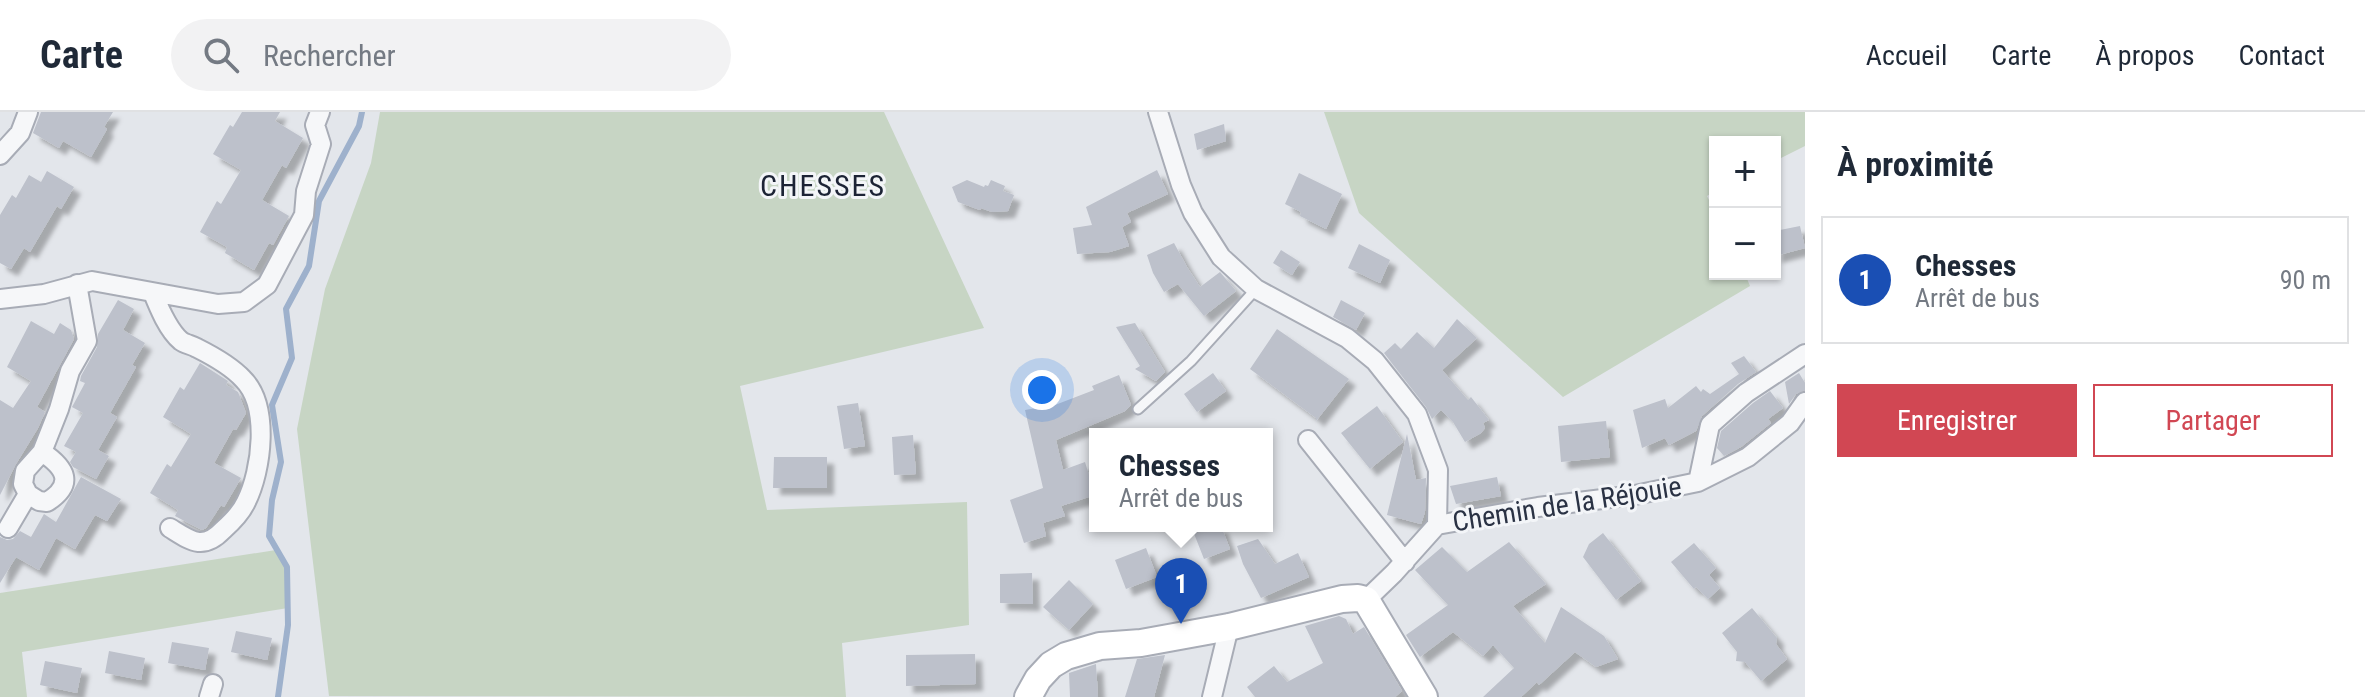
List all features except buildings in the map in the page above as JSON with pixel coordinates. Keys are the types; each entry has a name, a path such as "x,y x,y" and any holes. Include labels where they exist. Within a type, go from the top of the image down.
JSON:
{"main road":[{"path":"1028,697 1038,679 1051,665 1066,656 1100,646 1141,643 1229,627 1342,599 1358,598 1366,600 1424,697"}],"street":[{"path":"0,155 20,133 28,112"},
{"path":"0,299 44,294 92,281 218,304 244,302 267,285 304,215 306,191 321,144 315,125 320,112"},
{"path":"1158,112 1193,213 1221,257 1256,289 1347,338 1375,361 1417,414 1438,470 1437,525 1366,600"},
{"path":"42,452 61,467 65,482 55,497 47,502 28,494 23,484 25,471 42,452 70,371 87,341 77,284"},
{"path":"153,293 160,310 181,341 217,359 244,379 262,423 256,470 247,501 236,517 211,541 194,543 170,528"},
{"name":"Chemin de la Réjouie","path":"1698,482 1710,425 1746,393 1805,354"},
{"name":"Chemin de la Réjouie","path":"1437,525 1538,507 1635,495 1698,482 1748,457 1790,423 1805,402"},
{"path":"1308,440 1405,562"},
{"path":"8,528 28,494"},
{"path":"1212,697 1229,627"}],"lane":[{"path":"1138,409 1191,361 1256,289"}],"green space":[{"path":"380,112 884,112 984,328 740,386 767,510 967,502 969,625 842,643 846,697 329,696 297,429 325,289 371,163"},
{"path":"1324,112 1805,112 1805,146 1781,158 1781,136 1709,136 1709,280 1748,280 1750,286 1563,397 1359,213"},
{"path":"276,550 287,567 288,608 22,652 27,697 0,697 0,593"}],"waterway":[{"path":"278,697 288,625 287,567 269,536 272,500 281,462 272,405 292,358 286,309 309,266 319,201 359,126 362,112"}],"place":[{"name":"Chesses","path":"1181,624"}],"district":[{"name":"CHESSES","path":"823,185"}]}
